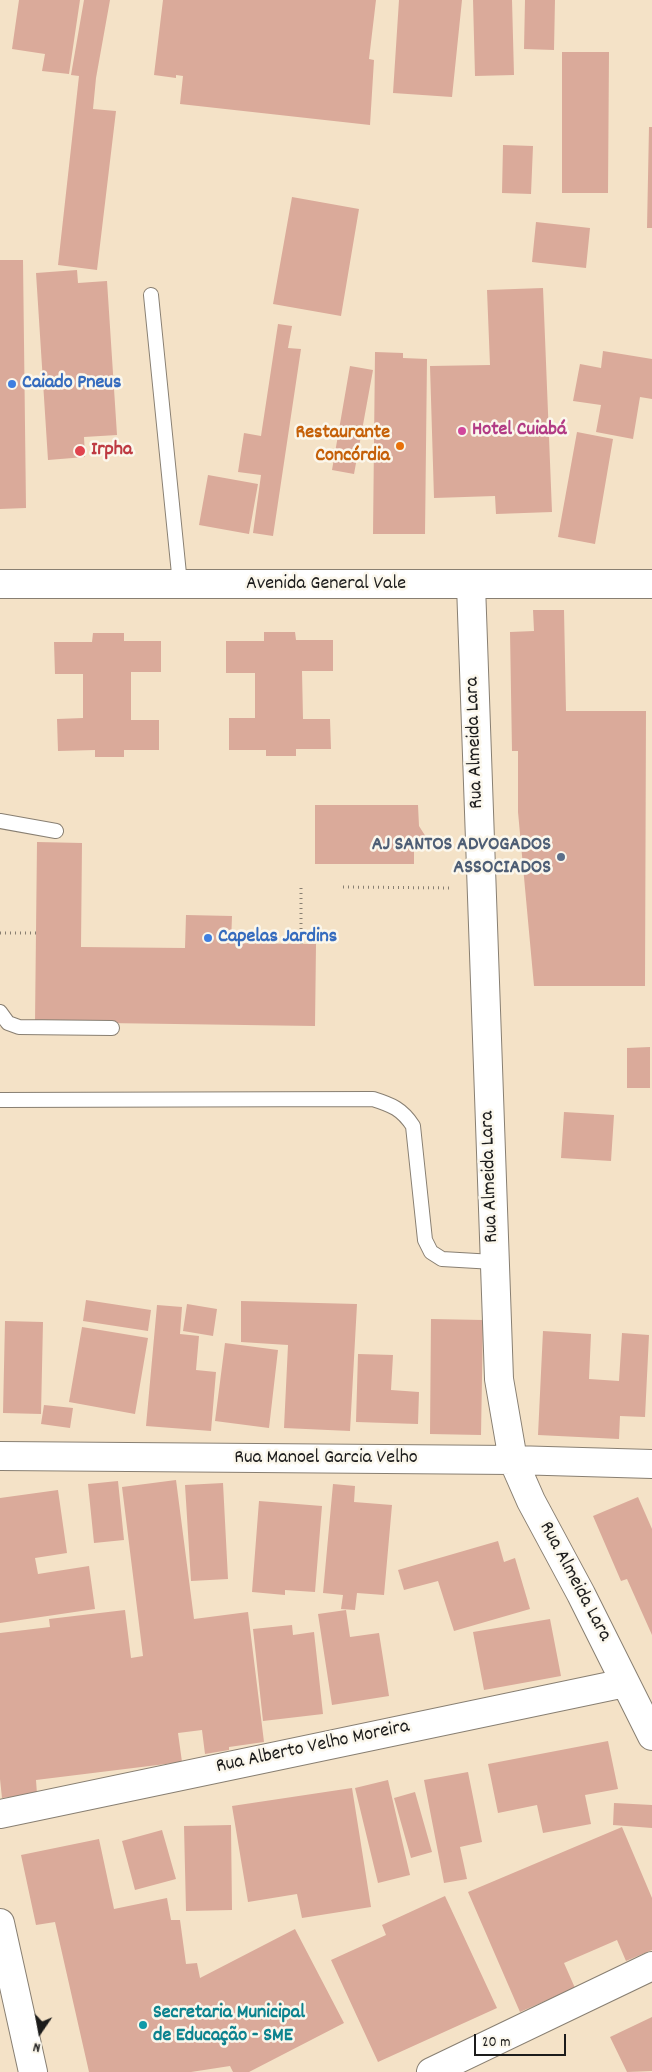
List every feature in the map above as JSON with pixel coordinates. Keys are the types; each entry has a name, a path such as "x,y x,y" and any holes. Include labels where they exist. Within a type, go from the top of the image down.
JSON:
{"street":[{"name":"Avenida General Vale","path":"0,584 652,584"},
{"name":"Rua Almeida Lara","path":"470,585 499,1379 513,1460 531,1501 581,1594 652,1736"},
{"name":"Rua Manoel Garcia Velho","path":"0,1456 513,1460 652,1464"},
{"name":"Rua Alberto Velho Moreira","path":"0,1814 625,1683"},
{"path":"0,1923 33,2072"},
{"path":"431,2072 652,1966"}],"lane":[{"path":"151,295 180,584"},
{"path":"0,821 56,831"},
{"path":"0,1012 8,1023 19,1027 112,1028"},
{"path":"0,1100 373,1099 390,1104 406,1114 413,1126 425,1240 431,1252 442,1259 494,1262"}],"path":[{"path":"301,887 301,944"},
{"path":"343,887 481,888"},
{"path":"0,933 36,933"}],"building":[{"path":"19,0 80,0 69,74 42,71 45,54 12,49"},
{"path":"84,0 110,0 96,78 93,109 116,111 97,270 58,265 79,76 71,75"},
{"path":"163,0 376,0 369,59 374,60 370,125 180,104 183,76 176,75 176,78 154,75"},
{"path":"399,0 462,0 452,97 393,93"},
{"path":"473,0 512,0 514,75 475,76"},
{"path":"525,0 555,0 554,50 524,49"},
{"path":"562,52 609,52 608,193 562,193"},
{"path":"649,127 652,127 652,228 647,228"},
{"path":"503,145 533,146 531,194 502,193"},
{"path":"292,197 359,209 341,316 273,304"},
{"path":"536,222 590,228 586,268 532,262"},
{"name":"Caiado Pneus","path":"0,260 23,260 26,508 0,509"},
{"path":"77,270 78,283 107,281 117,435 84,437 85,457 48,460 36,273"},
{"path":"543,288 552,512 496,514 495,496 434,498 430,366 490,365 487,290"},
{"path":"278,324 292,326 288,348 301,349 273,536 253,533 261,475 238,472 244,433 261,436"},
{"path":"603,351 652,359 652,399 640,397 633,439 596,432 601,405 573,401 580,364 601,368"},
{"name":"Restaurante Concórdia","path":"375,352 403,353 403,358 427,359 425,534 373,534"},
{"path":"350,366 373,370 354,474 332,470"},
{"path":"577,432 613,439 595,544 558,537"},
{"path":"208,475 258,484 249,534 199,525"},
{"path":"533,610 564,610 566,711 646,711 645,986 534,986 518,812 518,751 512,751 510,632 534,631"},
{"path":"264,632 295,632 296,640 333,640 333,671 302,671 303,719 330,719 331,749 296,749 296,756 266,756 266,750 229,750 229,718 255,718 255,673 226,673 226,641 264,641"},
{"path":"93,633 124,633 124,641 161,641 161,672 131,672 131,720 159,720 159,750 124,750 124,757 95,757 95,750 58,751 57,719 83,718 83,674 55,674 54,642 92,642"},
{"path":"315,805 418,805 419,826 426,837 414,845 414,864 315,864"},
{"name":"Capelas Jardins","path":"37,842 82,843 81,947 185,948 186,915 232,916 231,943 316,944 315,1026 35,1022"},
{"path":"650,1047 650,1088 627,1088 627,1048"},
{"path":"564,1112 614,1115 611,1161 561,1158"},
{"path":"86,1300 151,1310 148,1331 83,1321"},
{"path":"241,1301 357,1304 350,1431 284,1428 288,1345 241,1342"},
{"path":"187,1304 217,1309 213,1336 183,1331"},
{"path":"157,1305 182,1307 180,1334 199,1336 196,1370 216,1372 211,1431 146,1426"},
{"path":"431,1319 483,1320 481,1435 430,1434"},
{"path":"5,1321 43,1322 41,1414 3,1413"},
{"path":"82,1327 148,1338 135,1414 69,1402"},
{"path":"543,1331 591,1334 589,1379 619,1381 622,1333 649,1335 645,1417 620,1416 619,1439 538,1435"},
{"path":"225,1343 278,1350 269,1428 215,1421"},
{"path":"358,1354 393,1355 391,1390 419,1392 418,1424 356,1422"},
{"path":"44,1405 73,1408 70,1428 41,1424"},
{"path":"176,1480 194,1619 248,1612 264,1742 229,1747 229,1750 205,1754 202,1730 178,1733 182,1762 36,1780 37,1794 2,1798 0,1779 0,1633 50,1627 49,1619 125,1610 131,1658 143,1656 122,1487"},
{"path":"118,1481 124,1540 94,1543 88,1484"},
{"path":"223,1483 228,1579 191,1581 185,1485"},
{"path":"333,1484 355,1486 354,1502 392,1505 384,1595 357,1593 355,1610 341,1609 343,1595 323,1593"},
{"path":"58,1490 67,1553 35,1558 38,1574 89,1566 95,1609 0,1623 0,1498"},
{"path":"638,1497 652,1529 652,1635 627,1579 621,1581 593,1516"},
{"path":"259,1501 322,1506 315,1592 285,1590 285,1595 252,1592"},
{"path":"498,1541 504,1562 515,1558 530,1609 454,1631 438,1581 404,1590 398,1570"},
{"path":"346,1610 350,1637 379,1633 389,1696 332,1705 318,1614"},
{"path":"550,1619 561,1676 484,1690 473,1632"},
{"path":"292,1625 293,1635 314,1632 323,1714 263,1721 253,1629"},
{"path":"608,1741 618,1789 585,1795 591,1824 543,1833 537,1805 498,1813 488,1764"},
{"path":"468,1772 482,1842 460,1847 467,1879 444,1883 424,1780"},
{"path":"388,1780 410,1875 378,1883 355,1788"},
{"path":"352,1788 371,1907 302,1918 297,1894 248,1902 232,1806"},
{"path":"415,1792 432,1852 411,1858 394,1798"},
{"path":"614,1803 652,1805 652,1828 613,1825"},
{"path":"231,1825 232,1910 186,1911 184,1826"},
{"path":"622,1827 652,1898 652,1950 626,1961 617,1940 564,1963 575,1988 520,2012 468,1892"},
{"path":"162,1830 176,1879 135,1890 122,1841"},
{"path":"99,1839 114,1909 167,1898 171,1920 180,1920 186,1964 197,1963 200,1978 295,1929 344,2023 249,2072 233,2072 230,2066 191,2072 89,2072 55,1922 36,1925 21,1855"},
{"path":"445,1896 497,2008 378,2062 331,1960 386,1935 382,1925"},
{"path":"652,2017 652,2071 627,2072 610,2037"}],"place":[{"name":"Caiado Pneus","path":"12,384"},
{"name":"Hotel Cuiabá","path":"462,431"},
{"name":"Restaurante Concórdia","path":"400,446"},
{"name":"Irpha","path":"80,451"},
{"name":"AJ SANTOS ADVOGADOS ASSOCIADOS","path":"561,857"},
{"name":"Capelas Jardins","path":"208,938"},
{"name":"Secretaria Municipal de Educação - SME","path":"143,2025"}]}
